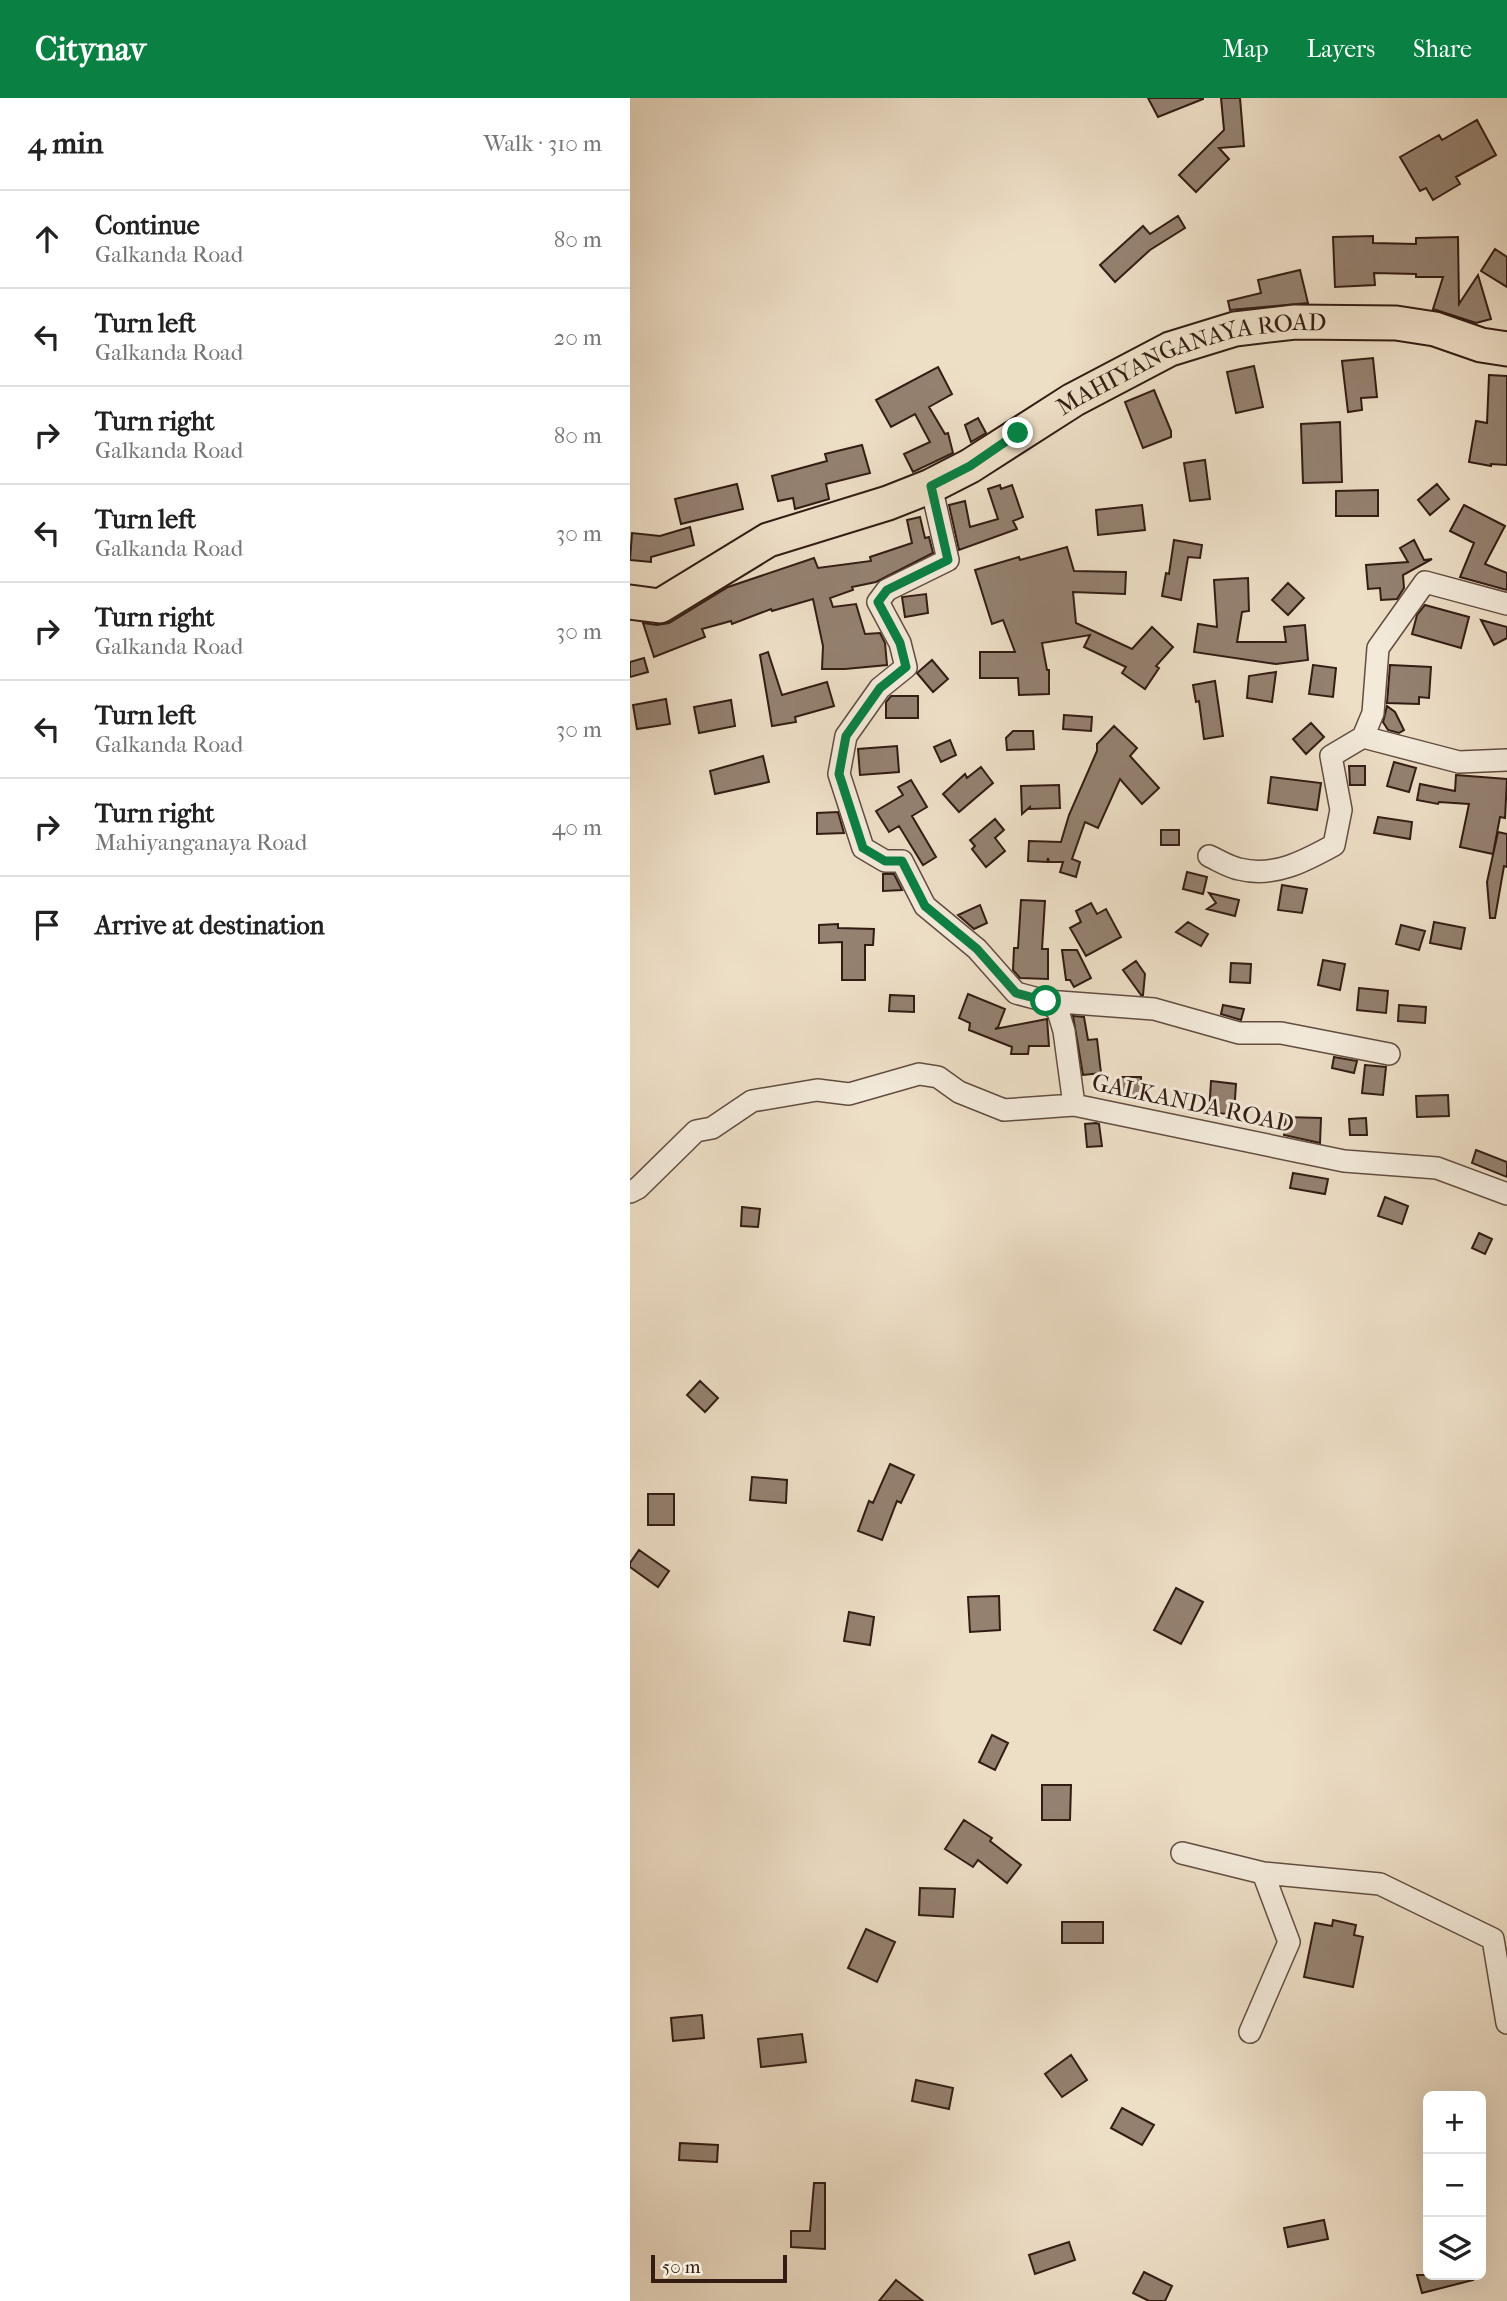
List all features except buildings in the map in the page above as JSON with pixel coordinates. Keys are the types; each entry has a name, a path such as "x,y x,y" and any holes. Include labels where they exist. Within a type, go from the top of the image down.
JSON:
{"main road":[{"name":"MAHIYANGANAYA ROAD","path":"640,602 768,540 888,503 931,486 970,466 1073,400 1170,349 1235,329 1295,322 1396,323 1435,329 1481,345 1507,349"}],"street":[{"path":"931,486 948,560 887,590 878,602 900,643 906,667 880,688 846,736 839,774 863,848 885,861 902,861 925,906 977,949 1016,993 1046,1001 1154,1009 1239,1033 1280,1033 1390,1054"},
{"path":"1209,856 1238,869 1262,872 1298,865 1334,845 1341,810 1331,756 1363,737 1373,713 1378,648 1424,582 1507,604"},
{"path":"1363,737 1459,762 1507,760"},
{"name":"GALKANDA ROAD","path":"1046,1001 1058,1011 1064,1031 1074,1105 1343,1161 1437,1168 1507,1194"},
{"path":"630,1192 638,1188 696,1131 712,1128 752,1101 817,1090 849,1094 919,1074 937,1077 959,1092 1004,1110 1074,1105"},
{"path":"1182,1853 1263,1873 1380,1884 1493,1939 1507,2023"},
{"path":"1250,2032 1289,1942 1263,1873"}],"route":[{"path":"1018,433 970,466 931,486 948,560 887,590 878,602 900,643 906,667 880,688 846,736 839,774 863,848 885,861 902,861 925,906 977,949 1016,993 1046,1001"}]}
